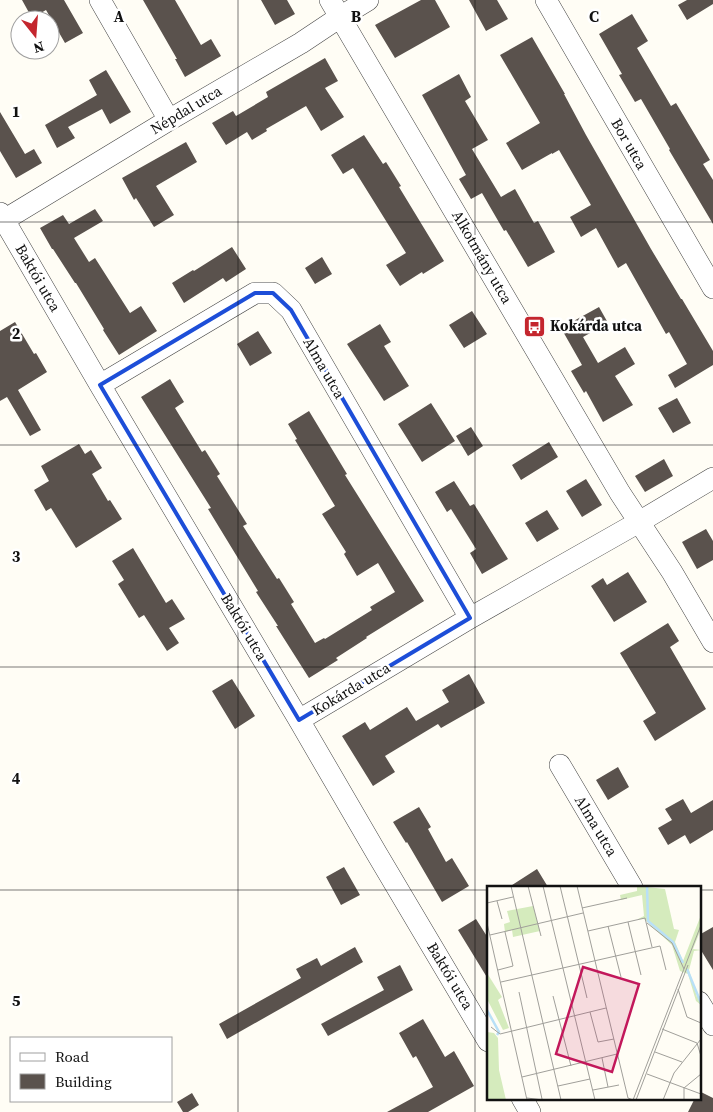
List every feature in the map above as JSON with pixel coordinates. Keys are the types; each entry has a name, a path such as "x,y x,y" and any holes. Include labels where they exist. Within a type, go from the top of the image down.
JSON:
{"street":[{"path":"100,0 169,120"},
{"name":"Népdal utca","path":"2,217 301,43 335,8 368,0"},
{"name":"Bor utca","path":"546,0 713,288"},
{"name":"Alkotmány utca","path":"335,8 620,493 672,572 713,642"},
{"name":"Baktói utca","path":"2,217 487,1038"},
{"name":"Alma utca","path":"100,385 255,293 274,293 291,310 470,618"},
{"name":"Kokárda utca","path":"299,720 470,618 713,478"},
{"name":"Alma utca","path":"560,766 631,886"},
{"path":"700,1004 713,1025"},
{"path":"523,1100 530,1112"}],"highlighted area":[{"path":"255,293 273,293 291,310 470,618 299,720 100,385"}],"building":[{"path":"22,0 64,0 83,33 65,43 60,34 60,10 28,10"},
{"path":"143,0 175,0 201,45 211,39 221,56 185,77 175,59 177,59"},
{"path":"261,0 287,0 295,14 275,25"},
{"path":"421,0 435,0 450,27 395,58 375,25"},
{"path":"469,0 497,0 508,19 486,31"},
{"path":"687,0 713,0 713,4 687,20 678,5"},
{"path":"632,14 648,41 637,48 671,106 676,103 710,160 703,164 713,180 713,224 641,99 635,102 619,75 622,74 599,34"},
{"path":"532,37 651,249 713,351 713,365 675,388 668,375 687,364 669,332 666,334 626,263 618,268 596,228 581,237 570,217 591,205 559,150 522,170 506,143 540,123 500,55"},
{"path":"325,58 338,81 325,88 344,117 321,131 306,106 266,129 267,131 252,140 247,132 226,145 212,123 233,111 236,116 268,97 266,92"},
{"path":"106,70 131,112 110,124 102,109 68,127 75,138 57,148 45,125 97,95 89,80"},
{"path":"459,74 471,97 465,101 488,140 472,149 501,197 515,189 534,223 538,221 555,252 528,267 482,193 471,199 459,179 466,175 422,95"},
{"path":"0,112 25,154 34,149 42,163 16,178 0,151"},
{"path":"364,135 383,164 386,162 444,261 400,286 386,265 406,253 353,168 343,174 331,155"},
{"path":"186,142 197,162 156,186 174,215 154,227 136,198 134,200 122,178"},
{"path":"95,209 103,221 74,238 89,262 95,258 130,313 141,306 157,331 119,355 76,283 40,228 63,215 69,224"},
{"path":"232,247 246,269 226,282 223,278 184,303 172,283"},
{"path":"322,257 332,274 315,284 305,268"},
{"path":"599,307 608,323 583,337 598,363 625,347 635,364 615,376 633,405 603,422 586,391 584,393 571,371 582,365 561,328"},
{"path":"472,311 487,334 464,348 449,325"},
{"path":"15,322 47,372 18,390 41,430 30,436 7,397 0,401 0,331"},
{"path":"380,324 391,342 384,346 409,386 384,401 347,344"},
{"path":"258,331 272,353 250,366 237,344"},
{"path":"170,379 184,402 175,408 202,452 205,450 220,474 217,476 247,524 243,526 294,602 291,604 315,643 325,639 372,610 370,607 395,592 378,563 357,576 344,554 346,552 322,514 335,506 295,440 297,439 288,424 309,411 347,474 345,475 424,601 366,637 336,658 338,660 309,678 276,626 278,626 256,592 258,591 208,509 211,508 141,397"},
{"path":"677,398 691,423 673,433 658,408"},
{"path":"431,403 455,441 422,462 398,424"},
{"path":"471,427 483,446 468,456 456,436"},
{"path":"549,442 558,457 521,480 512,465"},
{"path":"79,444 85,454 91,450 102,468 92,474 108,501 110,500 122,519 76,548 51,508 46,511 34,490 49,481 41,466"},
{"path":"664,459 673,476 645,492 635,476"},
{"path":"586,479 602,505 582,517 566,491"},
{"path":"454,481 470,506 474,504 508,559 482,574 470,553 476,549 451,509 447,512 435,492"},
{"path":"547,510 559,529 537,542 525,523"},
{"path":"706,529 713,541 713,560 697,569 682,542"},
{"path":"133,548 166,603 172,599 185,619 169,628 179,643 167,651 144,615 139,618 118,584 124,580 112,561"},
{"path":"628,572 647,602 614,622 591,586 603,578 607,585"},
{"path":"668,623 679,641 670,647 706,709 655,741 643,721 656,713 620,653"},
{"path":"469,674 485,703 441,728 438,724 385,756 395,772 373,786 342,736 365,722 370,730 407,707 416,721 449,702 442,690"},
{"path":"232,679 255,716 235,729 212,691"},
{"path":"618,767 629,787 608,800 596,780"},
{"path":"683,799 691,813 713,800 713,830 690,844 685,835 668,845 658,828 672,820 665,809"},
{"path":"419,807 431,827 428,829 446,862 452,858 469,886 442,902 393,822"},
{"path":"344,867 360,895 341,905 326,877"},
{"path":"537,869 547,886 511,886"},
{"path":"476,919 487,936 487,977 458,930"},
{"path":"713,927 713,970 700,949 700,934"},
{"path":"355,947 363,962 227,1039 219,1024 301,978 296,969 317,958 321,966"},
{"path":"400,965 413,990 328,1036 321,1024 384,990 377,977"},
{"path":"423,1019 445,1057 454,1051 474,1086 428,1112 387,1112 433,1087 416,1056 413,1058 399,1033"},
{"path":"700,1092 713,1098 713,1112 688,1112 694,1100 700,1100"},
{"path":"192,1093 199,1105 188,1112 183,1112 177,1102"}],"place":[{"name":"Kokárda utca","path":"534,326"}]}
